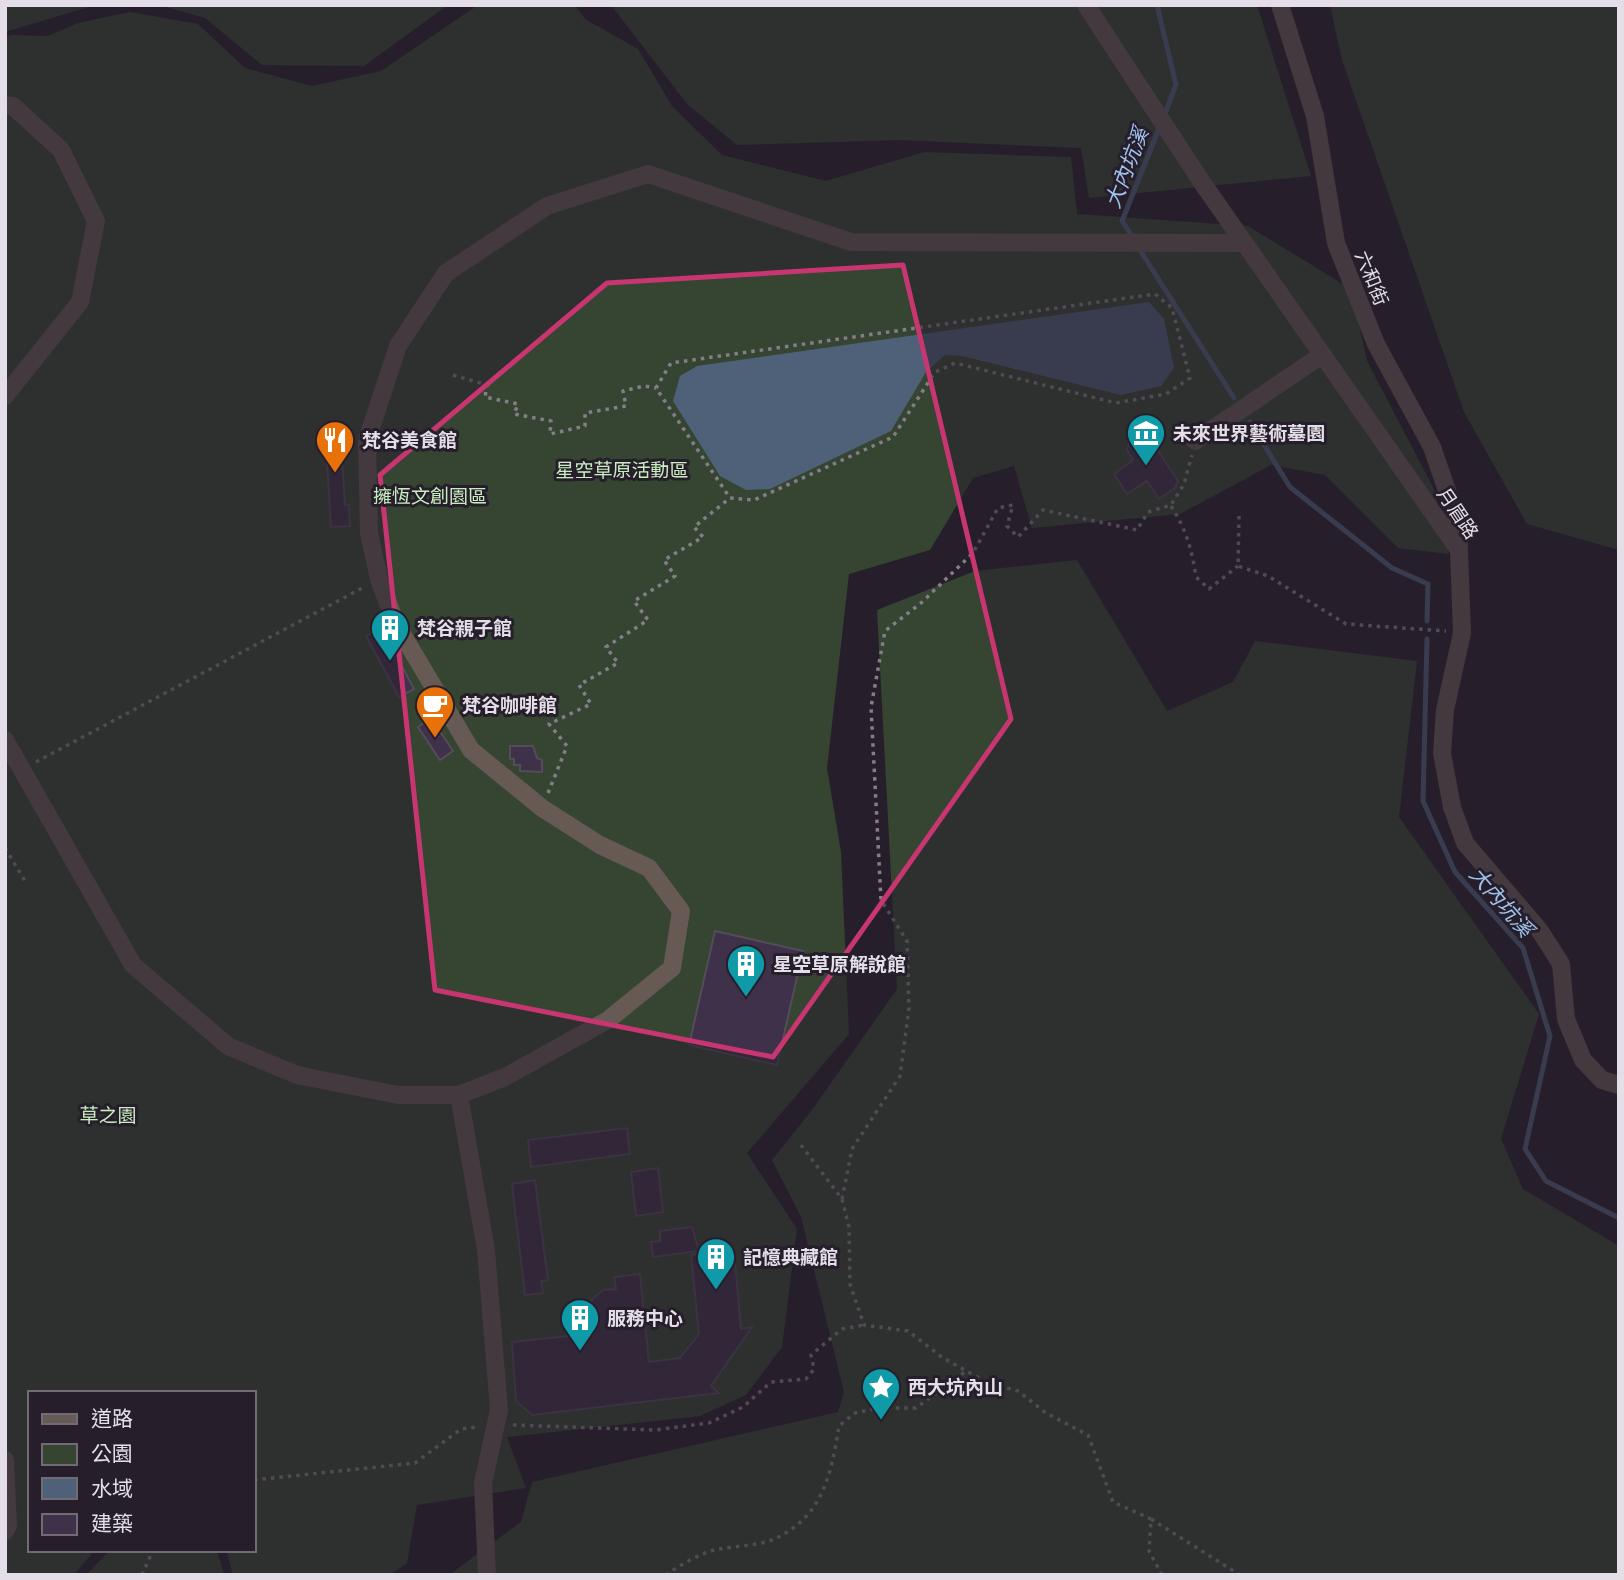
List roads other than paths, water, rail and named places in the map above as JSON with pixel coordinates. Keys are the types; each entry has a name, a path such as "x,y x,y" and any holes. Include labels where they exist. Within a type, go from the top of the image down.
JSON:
{"street":[{"name":"月眉路","path":"1086,5 1201,181 1461,553 1462,633 1445,710 1442,753 1452,807 1465,843 1540,931 1560,964 1566,1019 1583,1060 1602,1080 1619,1085"},
{"name":"六和街","path":"1280,5 1315,116 1336,243 1376,344 1432,447 1458,523 1461,553"},
{"path":"5,105 12,106 61,150 96,220 80,302 5,396"},
{"path":"5,740 133,965 228,1046 297,1074 398,1095 458,1095 506,1077 608,1020 671,968 681,911 649,868 600,845 542,808 471,750 395,622 379,579 369,533 367,440 398,346 446,273 547,206 648,174 851,242 1244,243"},
{"path":"1195,441 1322,355"},
{"path":"458,1095 486,1250 499,1410 483,1483 487,1575"},
{"path":"5,1460 8,1514 5,1531"}],"water":[{"path":"1149,302 1164,319 1174,368 1161,386 1121,395 962,356 945,355 926,372 891,431 770,489 746,490 720,476 673,401 680,376 697,366"}],"waterway":[{"name":"大內坑溪","path":"1157,5 1176,85 1164,116"},
{"name":"大內坑溪","path":"1133,238 1122,221 1160,126"},
{"name":"大內坑溪","path":"1138,247 1234,398"},
{"name":"大內坑溪","path":"1250,422 1290,487 1392,568 1428,584 1427,621"},
{"name":"大內坑溪","path":"1427,639 1423,801 1455,872 1523,948 1550,1036 1525,1149 1546,1181 1619,1218"}],"place":[{"name":"未來世界藝術墓園","path":"1146,467"},
{"name":"梵谷美食館","path":"335,474"},
{"name":"梵谷親子館","path":"390,662"},
{"name":"梵谷咖啡館","path":"435,739"},
{"name":"星空草原解說館","path":"746,998"},
{"name":"記憶典藏館","path":"716,1291"},
{"name":"服務中心","path":"580,1352"},
{"name":"西大坑內山","path":"881,1421"}],"park label":[{"name":"星空草原活動區","path":"622,470"},
{"name":"擁恆文創園區","path":"430,496"},
{"name":"草之園","path":"108,1115"}]}
